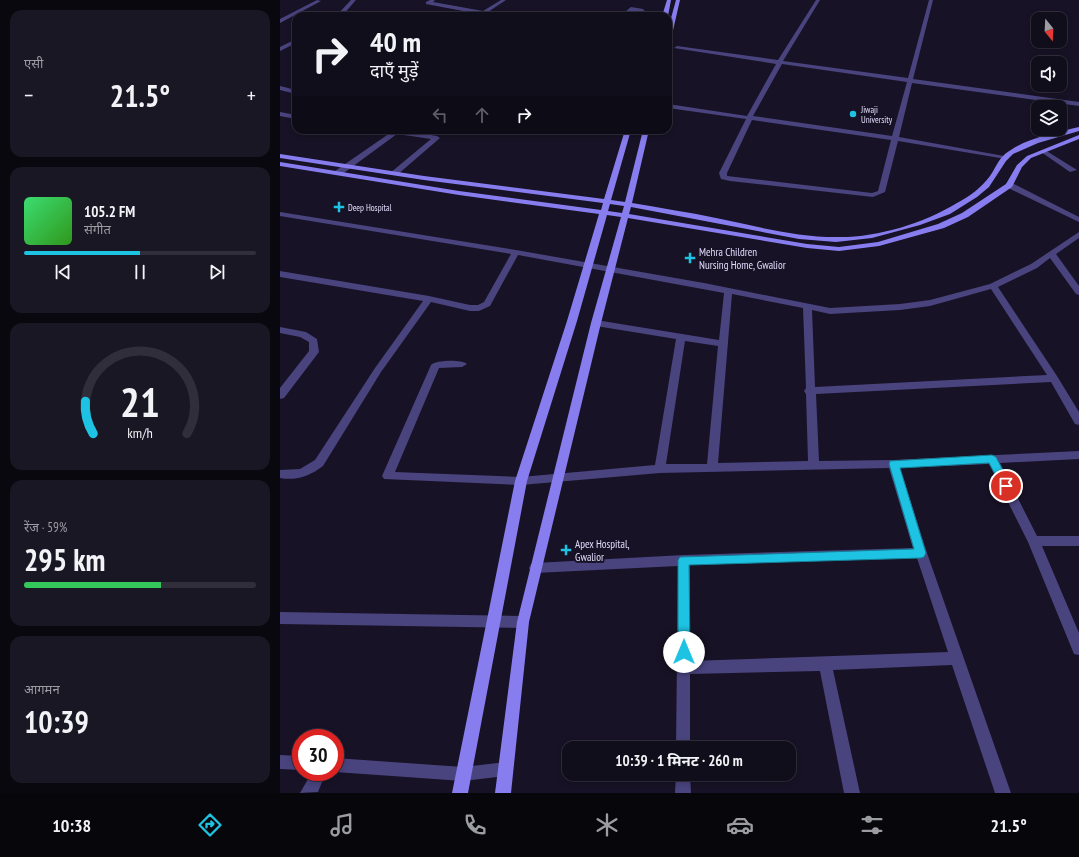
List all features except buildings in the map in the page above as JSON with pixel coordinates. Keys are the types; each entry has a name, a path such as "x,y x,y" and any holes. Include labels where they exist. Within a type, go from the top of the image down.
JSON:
{"main road":[{"path":"666,12 669,0"},
{"path":"672,23 678,0"},
{"path":"280,156 607,202 627,210 807,246 839,249 879,244 941,226 965,215 1009,185 1005,174 1004,158 1030,144 1079,129"},
{"path":"460,793 521,481 627,134"},
{"path":"503,793 523,622 609,269 627,210 645,134"},
{"path":"280,164 603,213 627,210 703,217 809,238 838,240 871,236 931,219 953,209 973,197 986,186 1023,161 1043,151 1079,137"},
{"path":"484,196 492,187"},
{"path":"871,236 879,244"}],"street":[{"path":"342,12 354,0"},
{"path":"433,0 428,3 471,12"},
{"path":"484,12 504,0"},
{"path":"818,0 804,28 780,62 749,116 723,173 724,176 730,179 873,195 878,194 882,190 896,139 931,0"},
{"path":"297,12 319,2"},
{"path":"627,12 631,7 641,10 642,12"},
{"path":"280,20 292,14"},
{"path":"280,40 292,42"},
{"path":"280,49 292,43"},
{"path":"677,48 910,82 1079,104"},
{"path":"280,88 292,91"},
{"path":"672,106 749,116 1004,158"},
{"path":"280,114 292,116"},
{"path":"280,122 289,116"},
{"path":"338,173 393,134"},
{"path":"394,173 437,138 414,134"},
{"path":"1043,151 1073,170"},
{"path":"1009,185 1079,220"},
{"path":"280,214 516,252 830,311 900,307 930,303 993,286 1034,266 1079,234"},
{"path":"280,274 429,299 470,308 479,308 486,304 516,252"},
{"path":"1051,254 1079,292"},
{"path":"993,286 1054,378 1079,421"},
{"path":"712,468 728,291"},
{"path":"280,474 300,474 312,469 319,463 378,370 429,299"},
{"path":"807,306 814,466"},
{"path":"596,323 723,344"},
{"path":"280,330 303,334 314,341 314,352 280,395"},
{"path":"660,469 680,337"},
{"path":"462,364 436,365 388,476 521,481 557,480 660,469 894,464 1079,455"},
{"path":"810,391 1054,378"},
{"path":"992,459 1034,541 1079,649"},
{"path":"894,464 921,553 1003,793"},
{"path":"1034,541 1079,542"},
{"path":"536,568 684,560 921,553"},
{"path":"683,741 684,560"},
{"path":"280,618 523,622"},
{"path":"684,668 956,658"},
{"path":"825,664 852,793"},
{"path":"280,762 292,763"},
{"path":"344,766 463,774 506,769"},
{"path":"308,793 315,781"},
{"path":"683,781 683,793"}],"place":[{"name":"Jiwaji University","path":"853,114"},
{"name":"Deep Hospital","path":"339,207"},
{"name":"Mehra Children Nursing Home, Gwalior","path":"690,258"},
{"name":"Apex Hospital, Gwalior","path":"566,550"}],"route":[{"path":"684,652 684,560 921,553 894,464 992,459 1006,486"}]}
